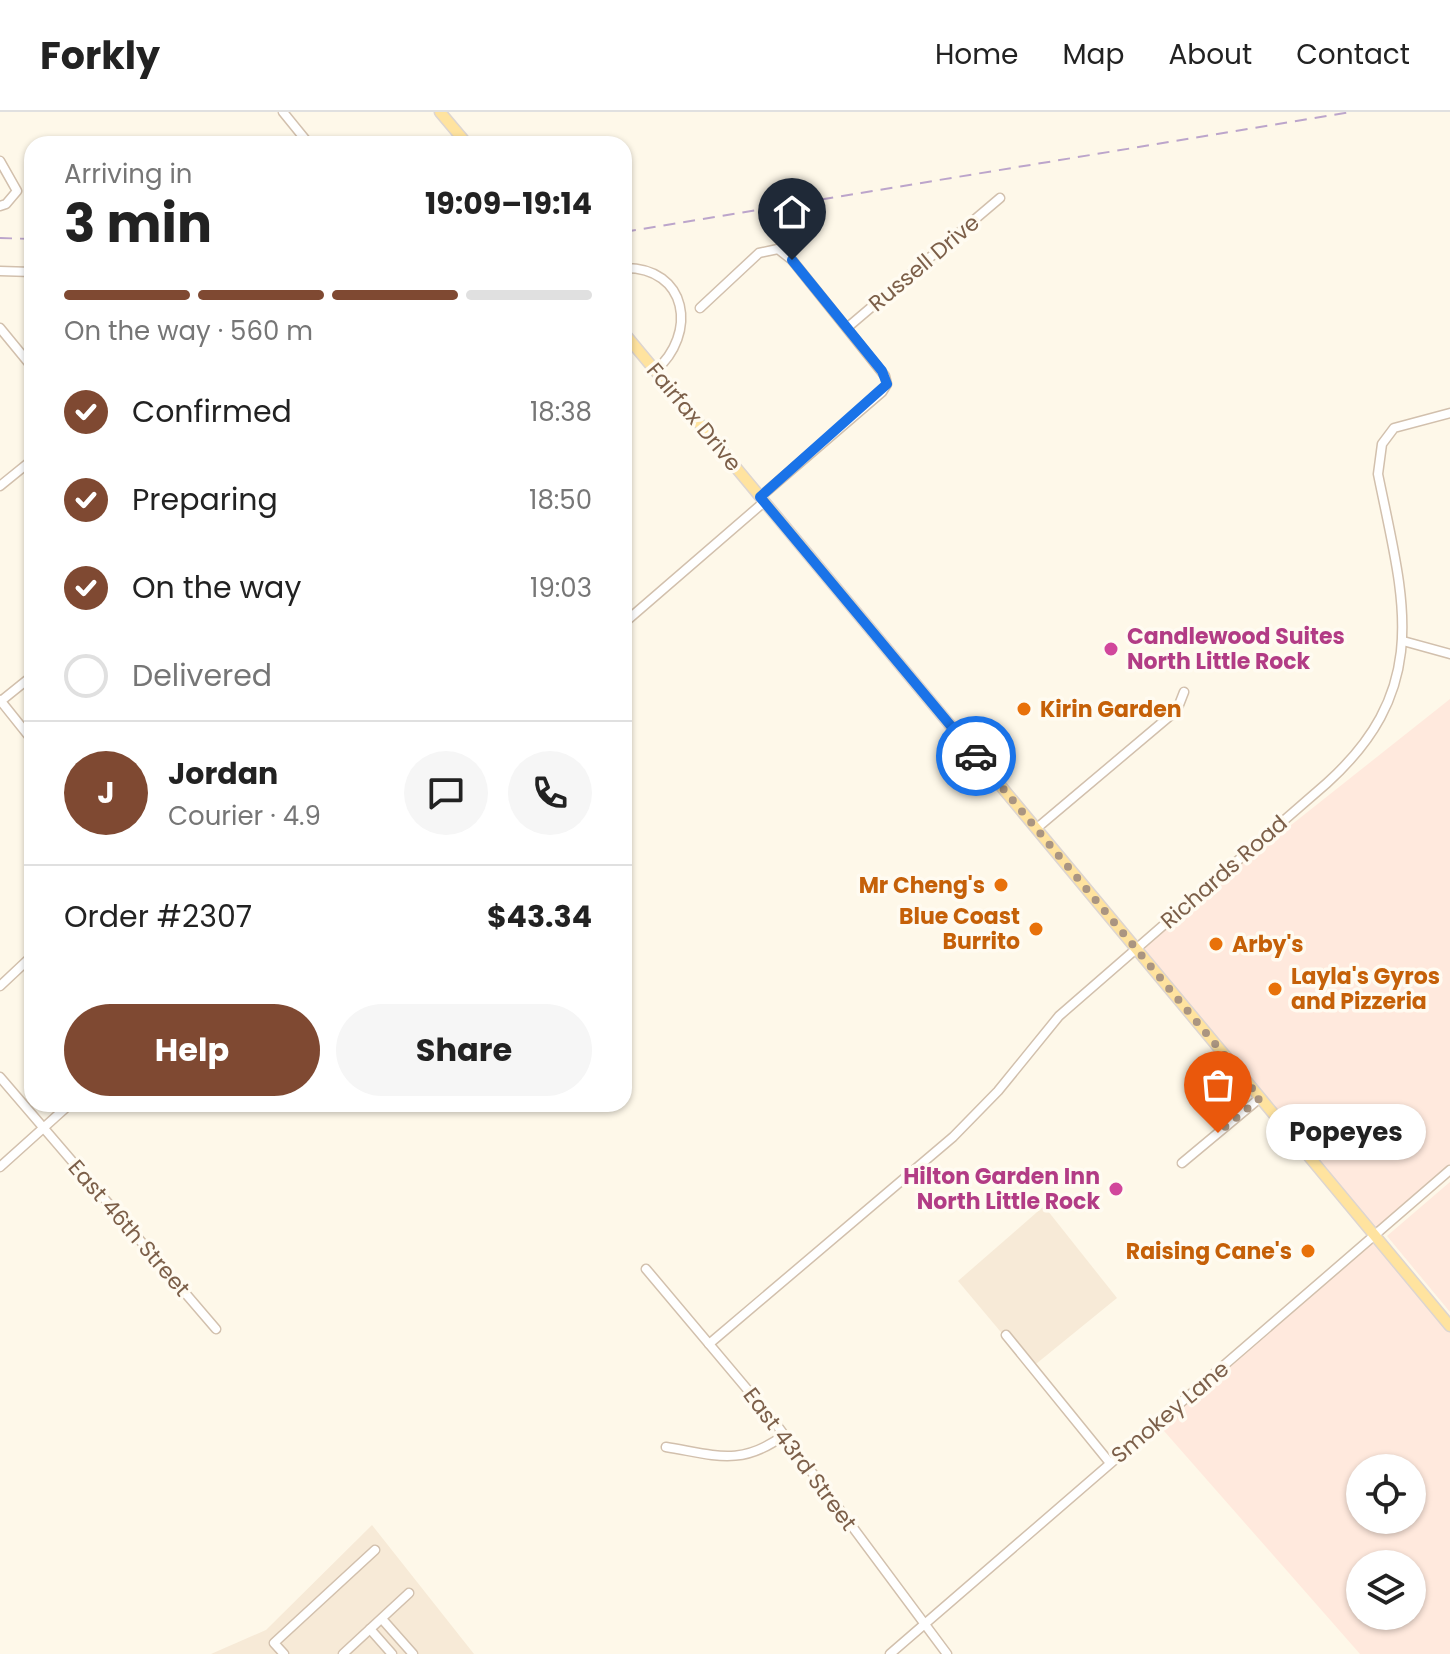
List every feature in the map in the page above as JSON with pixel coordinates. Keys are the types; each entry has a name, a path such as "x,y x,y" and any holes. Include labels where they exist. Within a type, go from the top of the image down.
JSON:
{"main road":[{"path":"440,112 460,136"},
{"name":"Fairfax Drive","path":"632,343 1450,1326"}],"street":[{"path":"283,112 302,136"},
{"path":"0,161 17,191 6,204 0,206"},
{"name":"Russell Drive","path":"848,327 1000,198"},
{"path":"632,616 882,392 887,384 885,376 848,327 792,260 778,249 769,248 759,253 700,308"},
{"path":"632,269 647,271 661,279 681,308 682,328 677,347 655,371"},
{"path":"0,271 24,272"},
{"path":"0,328 24,357"},
{"name":"Richards Road","path":"709,1344 975,1117 1059,1016 1327,783 1360,750 1390,697 1403,641 1402,591 1378,474 1378,455 1385,437 1402,424 1450,413"},
{"path":"0,486 24,466"},
{"path":"1403,641 1450,654"},
{"path":"24,682 0,700 24,730"},
{"path":"1037,828 1177,710 1184,692"},
{"path":"0,986 24,964"},
{"name":"East 46th Street","path":"0,1077 24,1105"},
{"path":"1182,1163 1260,1098"},
{"name":"East 46th Street","path":"30,1112 216,1329"},
{"path":"0,1167 61,1112"},
{"name":"Smokey Lane","path":"890,1654 1450,1170"},
{"name":"East 43rd Street","path":"646,1269 784,1435 947,1654"},
{"path":"1006,1335 1110,1463"},
{"path":"666,1447 719,1457 745,1456 762,1450 784,1435"},
{"path":"284,1654 274,1643 375,1550"},
{"path":"343,1654 409,1593"},
{"path":"382,1619 413,1654"},
{"path":"370,1629 392,1654"}],"shaded area":[{"path":"1450,699 1450,1167 1375,1235 1136,948"},
{"path":"1450,1182 1450,1312 1387,1236"},
{"path":"1044,1206 1117,1298 1031,1368 958,1281"},
{"path":"1375,1235 1450,1327 1450,1654 1360,1654 1157,1423"},
{"path":"372,1525 474,1654 211,1654 266,1630"}],"railway":[{"path":"632,231 1351,112"},
{"path":"0,238 24,239"}],"way so far":[{"path":"976,756 1260,1098 1218,1133"}],"place":[{"name":"Candlewood Suites North Little Rock","path":"1111,649"},
{"name":"Kirin Garden","path":"1024,709"},
{"name":"Mr Cheng's","path":"1001,885"},
{"name":"Blue Coast Burrito","path":"1036,929"},
{"name":"Arby's","path":"1216,944"},
{"name":"Layla's Gyros and Pizzeria","path":"1275,989"},
{"name":"Popeyes","path":"1218,1133"},
{"name":"Hilton Garden Inn North Little Rock","path":"1116,1189"},
{"name":"Raising Cane's","path":"1308,1251"}],"route":[{"path":"792,260 882,371 887,384 882,392 760,497 976,756"}]}
